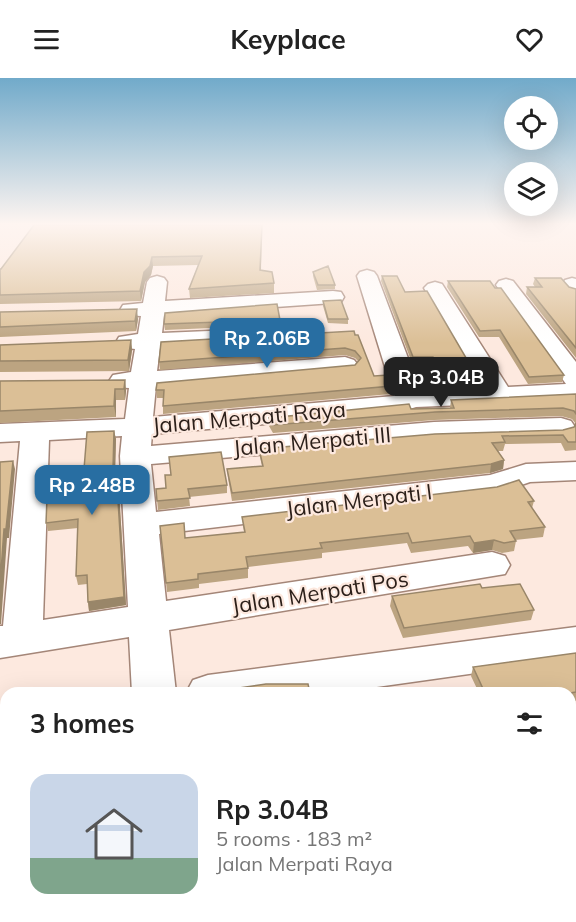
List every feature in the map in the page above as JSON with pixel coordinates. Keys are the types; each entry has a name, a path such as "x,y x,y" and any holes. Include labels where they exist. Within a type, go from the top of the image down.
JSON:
{"street":[{"path":"367,276 417,399 434,431"},
{"path":"233,281 235,304"},
{"path":"506,285 576,380"},
{"path":"435,288 498,394"},
{"path":"119,293 235,304 297,291 333,297"},
{"path":"106,311 155,295"},
{"path":"153,687 140,525 136,441 155,295"},
{"path":"103,343 332,333"},
{"path":"95,381 143,381 345,365"},
{"name":"Jalan Merpati Raya","path":"136,441 400,404 417,399 576,392"},
{"name":"Jalan Merpati III","path":"136,441 561,427"},
{"path":"0,433 35,431 136,441"},
{"path":"6,646 35,431"},
{"name":"Jalan Merpati I","path":"140,525 495,484 526,473 576,471"},
{"name":"Jalan Merpati Pos","path":"6,646 147,620 492,565"},
{"path":"252,687 576,643"}],"building":[{"path":"4,264 150,264 144,272 140,291 0,295 1,269"},
{"path":"199,264 260,264 260,270 272,272 274,283 189,289"},
{"path":"328,266 335,285 318,285 313,272"},
{"path":"382,276 397,276 405,292 427,291 479,380 443,381 433,357 413,357"},
{"path":"535,278 561,278 569,287 576,289 576,348 527,287 542,287"},
{"path":"448,281 490,281 495,288 501,288 564,375 529,377 500,330 480,331"},
{"path":"341,300 348,319 328,319 323,301"},
{"path":"277,304 280,320 164,324 165,313"},
{"path":"137,309 135,321 0,327 0,312"},
{"path":"354,331 355,335 358,335 374,376 388,375 392,386 163,406 164,390 156,390 157,383 355,365 361,358 355,351 345,348 159,362 161,342"},
{"path":"131,340 128,360 0,361 0,345"},
{"path":"125,380 124,389 115,389 114,406 0,411 0,381"},
{"path":"576,394 576,414 574,411 563,408 435,412 272,425 269,418 409,404 411,409 454,408 451,400"},
{"path":"576,423 576,442 568,442 563,435 502,436 505,442 492,443 504,460 491,464 232,493 227,469 263,466 259,449 435,434 563,430 574,427"},
{"path":"114,431 113,469 116,468 124,597 88,602 87,575 76,576 78,519 46,523 48,473 84,469 87,432"},
{"path":"221,452 227,485 188,489 190,498 157,501 156,489 166,488 165,475 171,475 169,457"},
{"path":"13,461 6,529 4,529 0,586 0,462"},
{"path":"519,480 534,501 528,502 545,527 510,531 516,541 504,543 494,540 474,543 470,536 412,543 408,533 320,543 322,548 246,557 248,568 198,574 198,579 166,583 160,526 184,523 185,538 245,532 242,517 497,487"},
{"path":"480,584 482,588 520,584 534,610 404,628 392,596"},
{"path":"576,653 576,687 482,687 473,667"},
{"path":"266,684 308,684 309,687 246,687"}]}
